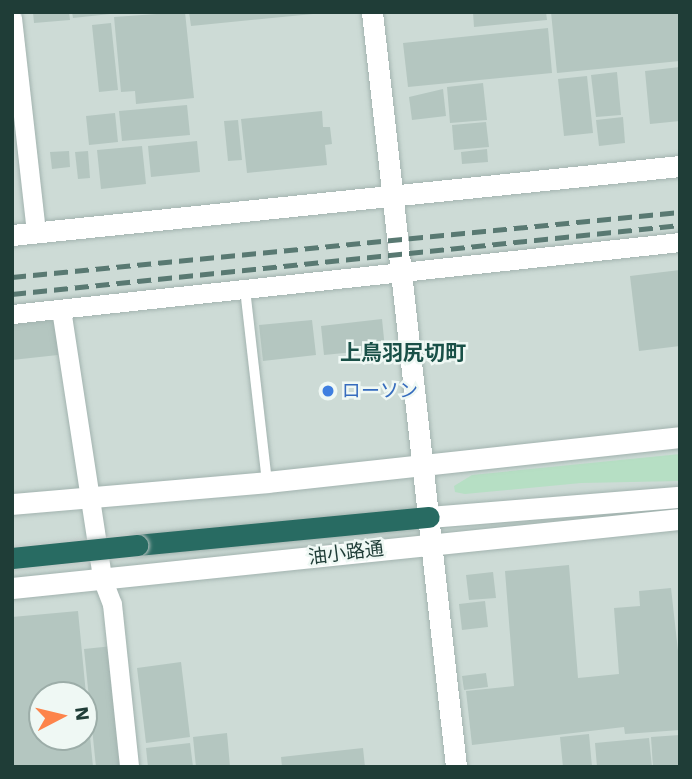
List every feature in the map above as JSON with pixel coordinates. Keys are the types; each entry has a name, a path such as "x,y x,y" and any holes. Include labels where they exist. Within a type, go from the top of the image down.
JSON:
{"highway":[{"path":"12,558 429,517"}],"street":[{"path":"372,12 390,197 423,463 456,767"},
{"path":"12,18 36,233"},
{"path":"12,235 680,166"},
{"path":"12,314 680,242"},
{"path":"61,309 102,578 112,604 129,767"},
{"path":"12,504 267,482 680,437"},
{"path":"429,517 680,497"},
{"name":"油小路通","path":"12,587 432,542 680,519"}],"lane":[{"path":"246,289 267,482"}],"shaded area":[{"path":"12,12 680,12 680,767 12,767"}],"green space":[{"path":"680,454 680,481 581,483 465,494 455,492 454,486 472,475"}],"building":[{"path":"33,12 69,12 70,20 34,23"},
{"path":"72,12 110,12 110,14 73,18"},
{"path":"185,12 194,98 136,104 135,91 121,92 114,17"},
{"path":"189,12 313,12 313,14 191,26"},
{"path":"473,12 546,12 547,20 474,27"},
{"path":"551,12 680,12 680,61 557,73"},
{"path":"111,23 118,90 99,92 92,25"},
{"path":"548,28 552,73 408,87 403,43"},
{"path":"680,67 680,121 650,124 645,71"},
{"path":"617,72 621,115 596,117 591,75"},
{"path":"587,76 593,133 564,136 558,79"},
{"path":"483,83 487,120 450,123 447,87"},
{"path":"443,89 446,116 412,120 409,97"},
{"path":"187,105 190,135 122,141 119,111"},
{"path":"322,111 323,127 330,127 332,144 325,145 327,165 247,173 241,119"},
{"path":"115,113 118,142 89,145 86,116"},
{"path":"623,117 625,143 599,146 596,120"},
{"path":"238,120 242,160 228,161 224,121"},
{"path":"486,122 489,147 454,150 452,125"},
{"path":"197,141 200,172 151,177 148,146"},
{"path":"142,146 146,184 101,189 97,150"},
{"path":"487,149 488,162 462,164 461,152"},
{"path":"69,151 70,167 52,169 50,152"},
{"path":"88,151 90,178 78,179 75,152"},
{"path":"680,270 680,346 639,351 630,276"},
{"path":"55,319 58,355 12,360 12,323"},
{"path":"382,319 385,349 324,355 321,326"},
{"path":"312,320 316,355 263,361 259,325"},
{"path":"569,565 578,678 619,674 614,608 640,606 639,591 671,588 680,669 680,730 625,734 624,727 472,745 466,691 514,686 505,571"},
{"path":"493,572 496,598 469,600 466,575"},
{"path":"485,601 488,627 462,630 459,604"},
{"path":"78,611 85,681 28,681 28,751 91,751 93,767 12,767 12,617"},
{"path":"113,646 126,767 96,767 98,681 87,681 84,649"},
{"path":"181,662 190,737 146,743 137,668"},
{"path":"486,673 488,687 464,690 462,676"},
{"path":"227,733 230,767 196,767 193,737"},
{"path":"589,734 592,767 563,767 560,737"},
{"path":"680,735 680,767 653,767 651,737"},
{"path":"649,738 652,767 597,767 595,743"},
{"path":"190,743 193,767 148,767 146,748"},
{"path":"363,748 365,767 282,767 281,757"}],"railway":[{"path":"12,277 680,212"},
{"path":"12,294 680,225"}],"place":[{"name":"ローソン","path":"328,391"}],"district":[{"name":"上鳥羽尻切町","path":"403,353"}]}
